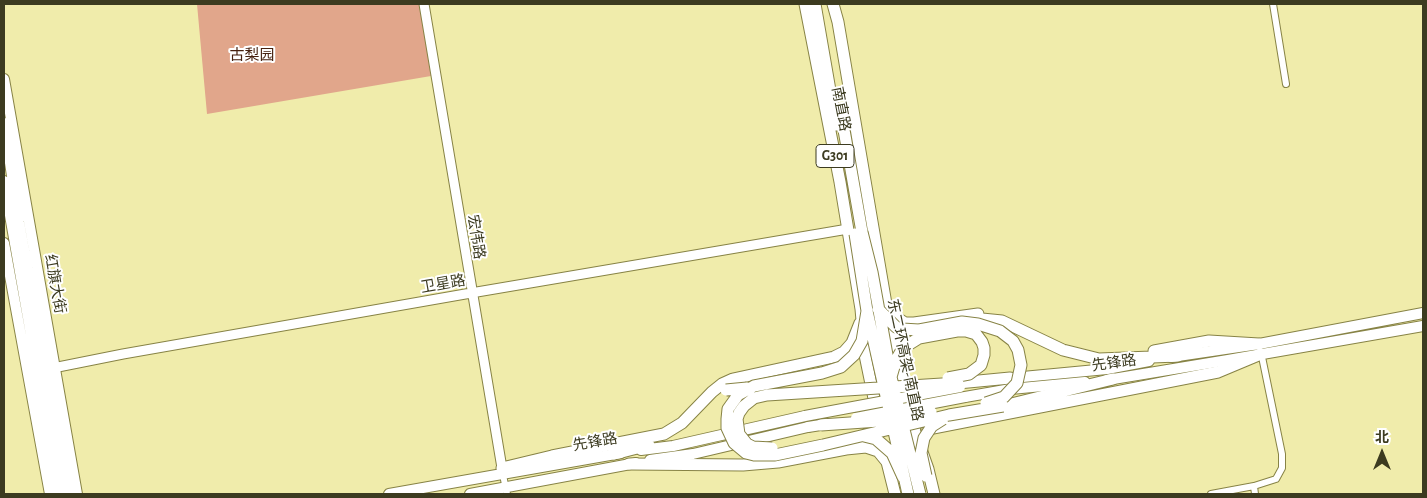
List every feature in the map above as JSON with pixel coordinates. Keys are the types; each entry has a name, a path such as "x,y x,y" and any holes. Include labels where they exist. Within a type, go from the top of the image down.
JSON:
{"highway":[{"name":"南直路","path":"807,4 873,308"},
{"path":"807,4 853,255 861,277"},
{"path":"815,4 855,232"},
{"path":"822,4 855,232"},
{"name":"南直路","path":"833,4 838,22 873,308"},
{"path":"838,22 836,38 869,231 872,272"},
{"name":"东二环高架-南直路","path":"855,232 872,272 873,308 903,477 908,494"},
{"name":"东二环高架-南直路","path":"855,232 861,277 873,308 920,494"},
{"path":"873,308 896,327 908,330 919,330 982,319 1002,321 1051,345 1086,356 1104,359 1178,356"},
{"path":"873,308 862,341 854,355 841,367 832,371 760,385 745,390 738,395 728,409 726,419 727,428 734,443 746,453 754,456 775,455 948,420 1218,372 1260,349"},
{"path":"873,308 892,314 904,323 997,312 1086,356"},
{"path":"873,308 865,355 881,446 896,494"},
{"path":"502,471 552,456 664,434 682,423 722,384 733,379 834,357 844,352 852,343 859,327 873,308"},
{"name":"G301","path":"873,308 927,472"},
{"path":"821,425 879,421 992,402 1004,397 1017,383 1021,371 1018,350 1013,341 1000,331 978,324 962,322"},
{"path":"726,390 965,376 980,365 984,355 983,345 976,334 966,331 919,338 904,348 896,360 891,377"},
{"path":"1104,359 1209,341 1260,349"},
{"path":"614,454 674,437 726,390 741,384 827,365 854,355"},
{"path":"903,477 892,454 883,444 876,439 860,434 843,435 769,448 753,447 747,444 740,434 737,419 739,413 754,398 768,395 959,385 1010,378"},
{"path":"630,464 743,465 778,462 857,448 881,446 948,420 1113,379"},
{"path":"932,494 921,454 924,438 932,426 948,420"}],"main road":[{"name":"红旗大街","path":"4,79 67,494"},
{"name":"红旗大街","path":"4,123 49,369 77,494"},
{"path":"4,182 59,494"},
{"path":"4,243 50,494"},
{"name":"先锋路","path":"470,494 506,491 630,464 693,454 808,427 1011,389 1113,379 1423,313"},
{"name":"先锋路","path":"1010,378 1107,369 1178,356 1260,349 1423,326"},
{"name":"先锋路","path":"388,494 502,471 673,446 805,416 959,385"}],"street":[{"name":"宏伟路","path":"424,4 502,471"},
{"path":"1273,4 1286,84"},
{"name":"卫星路","path":"49,369 122,354 471,293 855,232"},
{"path":"1211,494 1254,486 1276,479 1282,468 1282,454 1260,349"},
{"path":"502,471 506,491"},
{"path":"1254,486 1255,494"}],"green space":[{"name":"古梨园","path":"197,4 420,4 431,76 207,114"}]}
